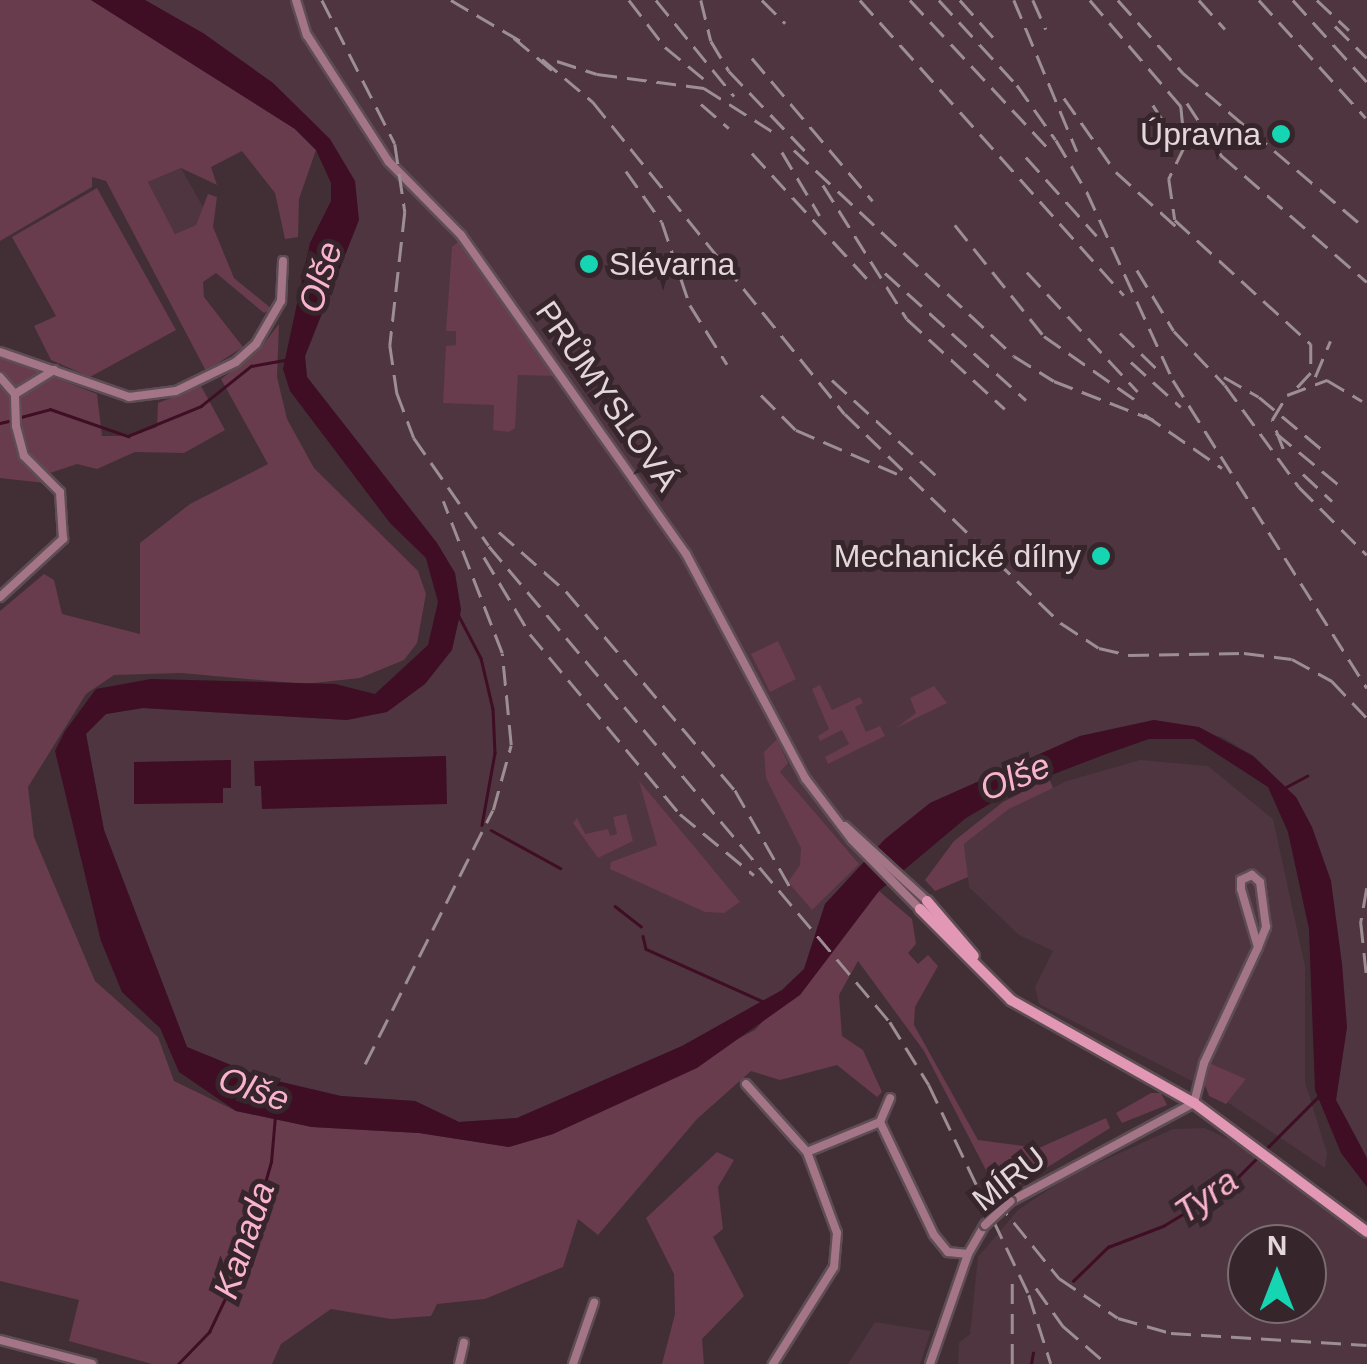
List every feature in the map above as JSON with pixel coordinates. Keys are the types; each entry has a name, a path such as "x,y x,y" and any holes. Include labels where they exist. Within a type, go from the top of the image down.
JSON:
{"street":[{"name":"PRŮMYSLOVÁ","path":"296,0 308,36 389,162 462,236 686,554 804,778 841,824 924,905"},
{"path":"0,352 129,397 160,396 236,362 269,328 280,300 283,261"},
{"path":"15,394 54,370"},
{"path":"0,377 15,394 24,456 60,492 63,539 0,597"},
{"path":"1194,1102 1204,1063 1258,947 1266,927 1260,882 1252,875 1241,880 1241,890 1258,947"},
{"path":"924,905 1010,1000 1194,1102 1367,1232"},
{"path":"746,1084 807,1152 834,1220 837,1251 774,1364"},
{"path":"890,1098 883,1126 934,1235 948,1252 968,1254"},
{"name":"MÍRU","path":"930,1364 968,1254 985,1225 1011,1201 1194,1102"},
{"path":"807,1152 883,1126"},
{"path":"574,1364 594,1303"},
{"path":"0,1340 92,1364"},
{"path":"459,1364 464,1343"}],"shaded area":[{"path":"0,0 91,0 295,129 316,150 299,199 298,237 285,239 275,193 242,151 211,167 217,185 181,168 148,182 175,234 196,225 208,194 217,197 213,227 234,278 272,309 264,313 216,273 203,282 204,297 243,347 206,371 106,181 92,177 92,187 0,241"},
{"path":"145,0 1367,0 1367,1158 1336,1100 1347,1027 1295,797 1254,756 1222,737 1153,720 1080,736 930,803 825,904 804,969 782,990 682,1046 517,1118 459,1122 415,1101 341,1096 260,1077 187,1047 104,830 86,734 106,714 143,708 347,720 425,684 451,650 461,610 455,573 437,543 307,377 305,357 349,245 355,181 273,83"},
{"path":"181,168 203,207 196,225 175,234 148,182"},
{"path":"97,188 176,330 90,377 51,360 34,326 56,316 12,237"},
{"path":"459,241 554,376 518,375 515,428 509,432 493,430 494,405 443,403 446,346 456,345 456,331 446,331 452,247"},
{"path":"279,324 277,377 287,419 314,468 418,571 426,594 417,643 404,660 360,678 305,684 181,673 114,675 86,694 28,787 34,837 95,981 158,1037 174,1081 236,1111 312,1127 419,1133 509,1147 553,1134 755,1030 879,891 912,919 916,944 908,953 918,964 928,955 938,966 915,1007 914,1025 978,1140 1039,1148 1106,1118 1110,1128 1000,1197 924,1051 858,961 839,995 842,1036 863,1050 882,1092 877,1097 837,1065 780,1080 751,1071 697,1119 598,1235 578,1219 563,1267 485,1299 437,1304 431,1316 391,1319 331,1309 281,1344 272,1364 152,1364 69,1341 79,1300 0,1281 0,611 44,574 54,580 62,614 140,634 140,543 190,504 268,464 221,379 258,351"},
{"path":"0,356 97,394 102,436 132,436 157,427 158,403 201,386 225,430 184,453 135,452 97,469 77,464 50,473 32,459 19,418 11,422 17,453 45,483 0,478"},
{"path":"778,641 796,679 770,692 751,654"},
{"path":"820,685 832,710 860,697 863,703 855,707 866,732 880,726 885,736 828,764 825,757 849,744 842,730 820,741 818,736 829,729 812,689"},
{"path":"934,686 947,703 896,728 916,713 910,698"},
{"path":"777,739 788,763 780,772 859,864 812,910 788,882 800,865 801,848 766,778 764,752"},
{"path":"1140,760 1208,766 1273,819 1305,966 1305,1082 1327,1153 1325,1168 1208,1089 1039,1004 1035,987 1053,951 1019,935 969,887 964,844 1009,809 1067,781"},
{"path":"1049,778 1053,788 1009,809 964,844 968,877 935,891 925,880 954,841 1003,802"},
{"path":"639,781 740,902 724,913 705,912 610,869 611,862 657,845"},
{"path":"626,814 633,841 598,858 573,823 577,818 585,834 608,829 610,836 617,834 613,817"},
{"path":"1209,1063 1246,1079 1226,1104 1209,1096 1203,1079"},
{"path":"1151,1093 1161,1093 1167,1105 1122,1123 1116,1113"},
{"path":"1204,1128 1233,1141 1367,1240 1367,1364 958,1364 959,1343 970,1334 978,1257 1018,1210 1069,1176 1173,1129"},
{"path":"717,1152 734,1160 718,1187 723,1229 713,1237 744,1296 702,1339 704,1364 662,1364 675,1314 674,1274 646,1218"},
{"path":"875,1322 931,1331 920,1364 848,1364"}],"water":[{"name":"Olše","path":"91,0 145,0 203,33 273,83 330,139 355,181 359,220 305,356 307,377 437,543 455,573 461,610 452,650 425,684 387,712 347,720 143,708 106,714 86,734 104,830 187,1047 260,1077 341,1096 415,1101 459,1122 517,1118 682,1046 782,990 804,969 825,904 885,839 930,803 1080,736 1154,720 1199,727 1253,756 1296,797 1312,827 1331,881 1342,964 1347,1027 1336,1100 1367,1158 1367,1187 1341,1153 1315,1090 1309,929 1288,832 1268,787 1194,739 1149,739 1015,789 966,818 879,891 800,995 697,1068 553,1134 509,1147 419,1133 312,1127 236,1111 179,1072 160,1028 122,992 101,941 55,751 65,731 96,689 151,679 335,684 375,694 428,645 438,602 426,558 390,523 290,391 283,369 310,243 331,201 331,183 316,150 295,129"},
{"path":"446,756 447,804 262,809 261,786 255,786 254,761"},
{"path":"231,760 231,788 223,788 223,803 134,804 134,762"}],"waterway":[{"path":"21,417 50,409 128,436 201,406 251,366 285,360"},
{"path":"0,423 13,420"},
{"path":"459,616 481,658 493,709 495,753 482,825"},
{"path":"1286,787 1307,776"},
{"path":"491,830 560,868"},
{"path":"615,906 641,926"},
{"path":"643,936 646,949 762,1001"},
{"name":"Tyra","path":"1265,1150 1320,1095"},
{"name":"Kanada","path":"178,1364 209,1332 242,1263 271,1162 275,1116"},
{"name":"Tyra","path":"1073,1281 1108,1247 1163,1226 1228,1187 1260,1155"},
{"name":"Tyra","path":"1031,1364 1033,1353"}],"railway":[{"path":"322,0 395,144 405,212 390,345 397,393 414,438 489,546 890,1022 929,1085 1029,1295 1051,1364"},
{"path":"451,0 526,44"},
{"path":"629,0 665,47 704,79"},
{"path":"656,0 734,96"},
{"path":"701,0 711,41 729,71 810,156"},
{"path":"762,0 785,23"},
{"path":"860,0 1124,295"},
{"path":"910,0 1047,147"},
{"path":"939,0 1017,85 1056,140 1087,192 1173,380 1367,688"},
{"path":"960,0 993,37"},
{"path":"1014,0 1077,151"},
{"path":"1033,0 1046,29"},
{"path":"1090,0 1181,106 1185,146 1169,179 1175,220 1311,344 1311,373 1294,391"},
{"path":"1118,0 1183,73 1358,222"},
{"path":"1199,0 1225,29"},
{"path":"1259,0 1366,118"},
{"path":"1293,0 1367,82"},
{"path":"1317,0 1349,30"},
{"path":"1335,26 1367,58"},
{"path":"514,38 552,70"},
{"path":"752,58 873,201"},
{"path":"542,59 593,102 845,414 1061,623 1099,648 1129,655 1244,653 1292,659 1332,681 1367,718"},
{"path":"557,61 597,74 704,88 775,133"},
{"path":"1064,98 1116,172 1179,229"},
{"path":"1187,103 1222,156 1367,282"},
{"path":"701,104 729,128"},
{"path":"1153,105 1181,149"},
{"path":"794,150 1014,356 1054,381 1154,420"},
{"path":"782,152 820,216"},
{"path":"752,153 874,286"},
{"path":"1026,157 1097,236"},
{"path":"626,171 662,222 690,305 727,364"},
{"path":"823,185 907,319 1005,409"},
{"path":"955,225 1044,336 1140,403"},
{"path":"1137,270 1174,331 1225,385 1299,487 1367,555"},
{"path":"1027,272 1138,392"},
{"path":"885,273 1026,400"},
{"path":"1120,333 1156,368"},
{"path":"1315,377 1330,341"},
{"path":"1131,362 1181,407"},
{"path":"1224,377 1259,397 1325,452"},
{"path":"832,380 940,479"},
{"path":"1283,449 1272,420 1287,395 1327,380 1362,401"},
{"path":"761,395 796,430 900,475"},
{"path":"1144,414 1222,468"},
{"path":"1276,433 1339,485"},
{"path":"1303,474 1332,501"},
{"path":"365,1064 493,810 511,745 502,653 443,501"},
{"path":"499,532 566,591 735,790 790,887"},
{"path":"484,557 530,634 680,814 754,875"},
{"path":"1367,888 1361,923 1367,979"},
{"path":"995,1199 1059,1278 1118,1318 1171,1333 1367,1345"},
{"path":"1012,1274 1012,1364"},
{"path":"1036,1288 1063,1326 1107,1364"}],"place":[{"name":"Úpravna","path":"1281,134"},
{"name":"Slévarna","path":"589,264"},
{"name":"Mechanické dílny","path":"1101,556"}]}
